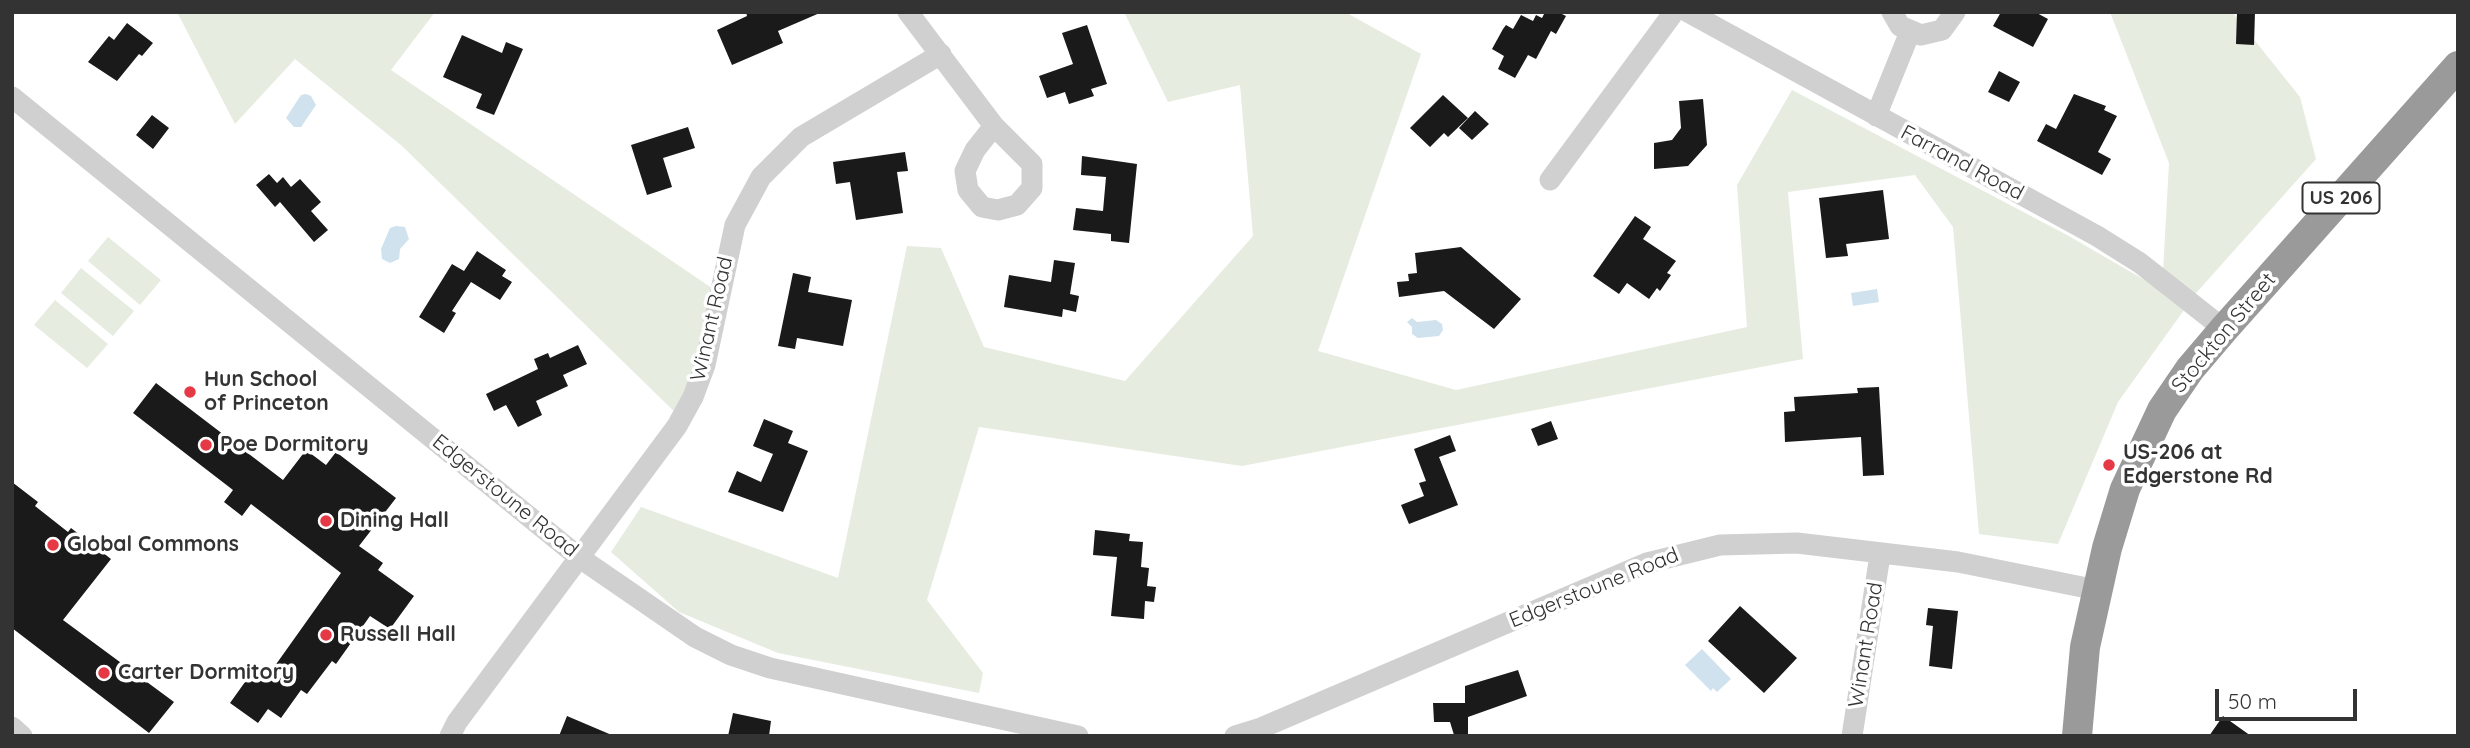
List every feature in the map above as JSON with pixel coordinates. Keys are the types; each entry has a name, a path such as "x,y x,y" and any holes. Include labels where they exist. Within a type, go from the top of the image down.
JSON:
{"highway":[{"name":"Stockton Street","path":"2077,736 2085,646 2096,590 2125,489 2143,447 2190,369 2458,66"}],"street":[{"path":"908,12 994,126"},
{"path":"1550,180 1674,12"},
{"name":"Farrand Road","path":"1688,12 2097,236 2140,263 2224,329"},
{"path":"1892,12 1900,26 1910,32 1931,34 1942,30 1955,12"},
{"path":"1876,116 1910,32"},
{"name":"Winant Road","path":"450,736 457,722 677,426 693,397 705,365 735,225 761,177 801,137 941,54"},
{"name":"Edgerstoune Road","path":"12,97 580,558 695,637 731,655 770,668 1078,736"},
{"name":"Edgerstoune Road","path":"1235,736 1261,728 1647,563 1685,552 1761,541 1797,543 1880,555 1958,562 2096,590"},
{"name":"Winant Road","path":"1853,736 1880,555"},
{"path":"12,727 22,736"}],"shaded area":[{"path":"177,12 435,12 391,70 725,297 686,423 402,146 295,59 235,124"},
{"path":"1124,12 1345,12 1421,54 1318,351 1456,390 1747,327 1737,185 1792,90 2067,235 2162,290 2169,163 2110,12 2232,12 2300,97 2316,159 2197,292 2118,402 2058,544 1979,534 1953,227 1915,175 1788,192 1803,359 1242,466 979,427 927,600 983,673 979,693 778,653 679,612 611,552 641,507 838,578 907,246 941,248 984,347 1125,381 1253,236 1240,85 1168,102"},
{"path":"108,237 161,280 140,305 88,261"},
{"path":"81,268 134,311 113,336 61,293"},
{"path":"55,300 108,344 87,368 34,325"}],"water":[{"path":"301,95 311,96 316,105 301,127 294,127 286,118"},
{"path":"405,227 409,239 400,249 399,259 390,263 382,259 381,249 390,228"},
{"path":"1877,289 1879,302 1853,306 1851,293"},
{"path":"1412,318 1417,322 1436,320 1442,324 1443,330 1439,336 1418,338 1412,334 1412,327 1407,322"},
{"path":"1702,649 1731,679 1717,692 1713,688 1711,691 1685,665"}],"building":[{"path":"746,12 822,12 778,31 783,43 732,65 717,30 747,16"},
{"path":"1545,12 1558,12 1566,16 1556,34 1551,31 1536,59 1528,55 1515,78 1498,69 1504,56 1492,49 1506,25 1513,29 1521,15 1533,21 1536,15 1542,18"},
{"path":"2001,12 2035,12 2048,19 2033,47 1993,26"},
{"path":"2237,12 2255,12 2254,45 2236,44"},
{"path":"127,23 153,43 142,56 139,54 117,81 88,62 109,36 114,40"},
{"path":"1087,25 1107,84 1091,89 1094,96 1069,104 1065,92 1047,98 1039,76 1073,64 1062,33"},
{"path":"462,35 502,53 506,42 523,49 494,115 476,108 482,94 443,77"},
{"path":"1999,71 2020,82 2009,102 1988,92"},
{"path":"2074,94 2106,106 2104,110 2117,116 2098,152 2111,159 2102,175 2037,141 2046,124 2056,129"},
{"path":"1443,95 1468,118 1448,137 1444,133 1430,147 1410,128"},
{"path":"1703,99 1707,145 1688,166 1654,169 1654,143 1672,140 1681,128 1679,101"},
{"path":"1475,111 1489,124 1472,140 1459,128"},
{"path":"152,115 169,128 153,149 136,135"},
{"path":"688,127 695,148 663,158 672,187 647,195 631,145"},
{"path":"905,152 908,171 897,172 903,213 856,220 850,182 836,184 833,162"},
{"path":"1082,156 1137,164 1129,243 1111,241 1111,234 1073,230 1076,208 1103,211 1106,177 1081,175"},
{"path":"269,174 277,183 283,177 291,187 300,179 321,202 311,211 328,230 314,242 280,202 275,207 256,185"},
{"path":"1883,190 1889,239 1846,244 1848,256 1826,258 1819,198"},
{"path":"1635,216 1651,227 1643,239 1676,261 1667,273 1671,275 1660,291 1657,288 1649,299 1627,283 1619,294 1593,276"},
{"path":"1461,247 1521,299 1494,329 1444,291 1399,297 1397,282 1409,281 1408,274 1417,273 1415,253"},
{"path":"477,251 506,270 502,276 512,282 500,300 471,282 452,311 456,313 444,333 419,317 452,264 464,271"},
{"path":"1054,260 1075,263 1070,294 1079,296 1076,312 1063,309 1062,317 1004,307 1009,275 1051,282"},
{"path":"793,273 811,277 808,292 852,300 843,346 797,338 795,349 778,346"},
{"path":"578,345 587,364 563,375 568,386 536,401 542,415 518,427 506,405 494,411 486,394 538,369 534,359 548,353 550,358"},
{"path":"156,383 283,480 306,450 326,465 336,452 396,498 359,546 383,563 378,570 414,596 390,629 370,616 336,664 332,661 307,694 301,690 281,718 268,709 258,723 230,703 255,668 267,677 341,573 251,504 242,516 224,502 233,490 133,413"},
{"path":"1879,387 1884,475 1863,476 1861,437 1785,442 1784,412 1795,411 1794,397 1858,393 1857,388"},
{"path":"764,419 793,431 788,443 808,451 783,512 728,492 737,471 761,482 773,454 753,446"},
{"path":"1551,421 1558,439 1538,446 1531,429"},
{"path":"1450,435 1456,451 1439,457 1458,505 1409,524 1401,505 1424,496 1419,483 1426,481 1414,449"},
{"path":"12,482 38,502 35,506 68,532 71,528 111,559 63,620 174,702 149,733 12,628"},
{"path":"1095,530 1130,534 1129,541 1143,542 1141,567 1149,568 1147,586 1156,587 1154,602 1145,601 1144,619 1111,616 1117,557 1093,555"},
{"path":"1740,606 1797,658 1764,693 1708,641"},
{"path":"1928,608 1958,611 1952,669 1929,666 1933,626 1926,625"},
{"path":"1518,670 1527,696 1468,717 1468,735 1454,735 1450,722 1434,722 1433,703 1465,703 1465,686"},
{"path":"733,713 771,721 769,736 728,736"},
{"path":"567,716 614,736 559,736"},
{"path":"2223,716 2251,736 2209,736"}],"place":[{"name":"Hun School of Princeton","path":"190,392"},
{"name":"Poe Dormitory","path":"206,445"},
{"name":"US-206 at Edgerstone Rd","path":"2109,465"},
{"name":"Dining Hall","path":"326,521"},
{"name":"Global Commons","path":"53,545"},
{"name":"Russell Hall","path":"326,635"},
{"name":"Carter Dormitory","path":"104,673"}]}
